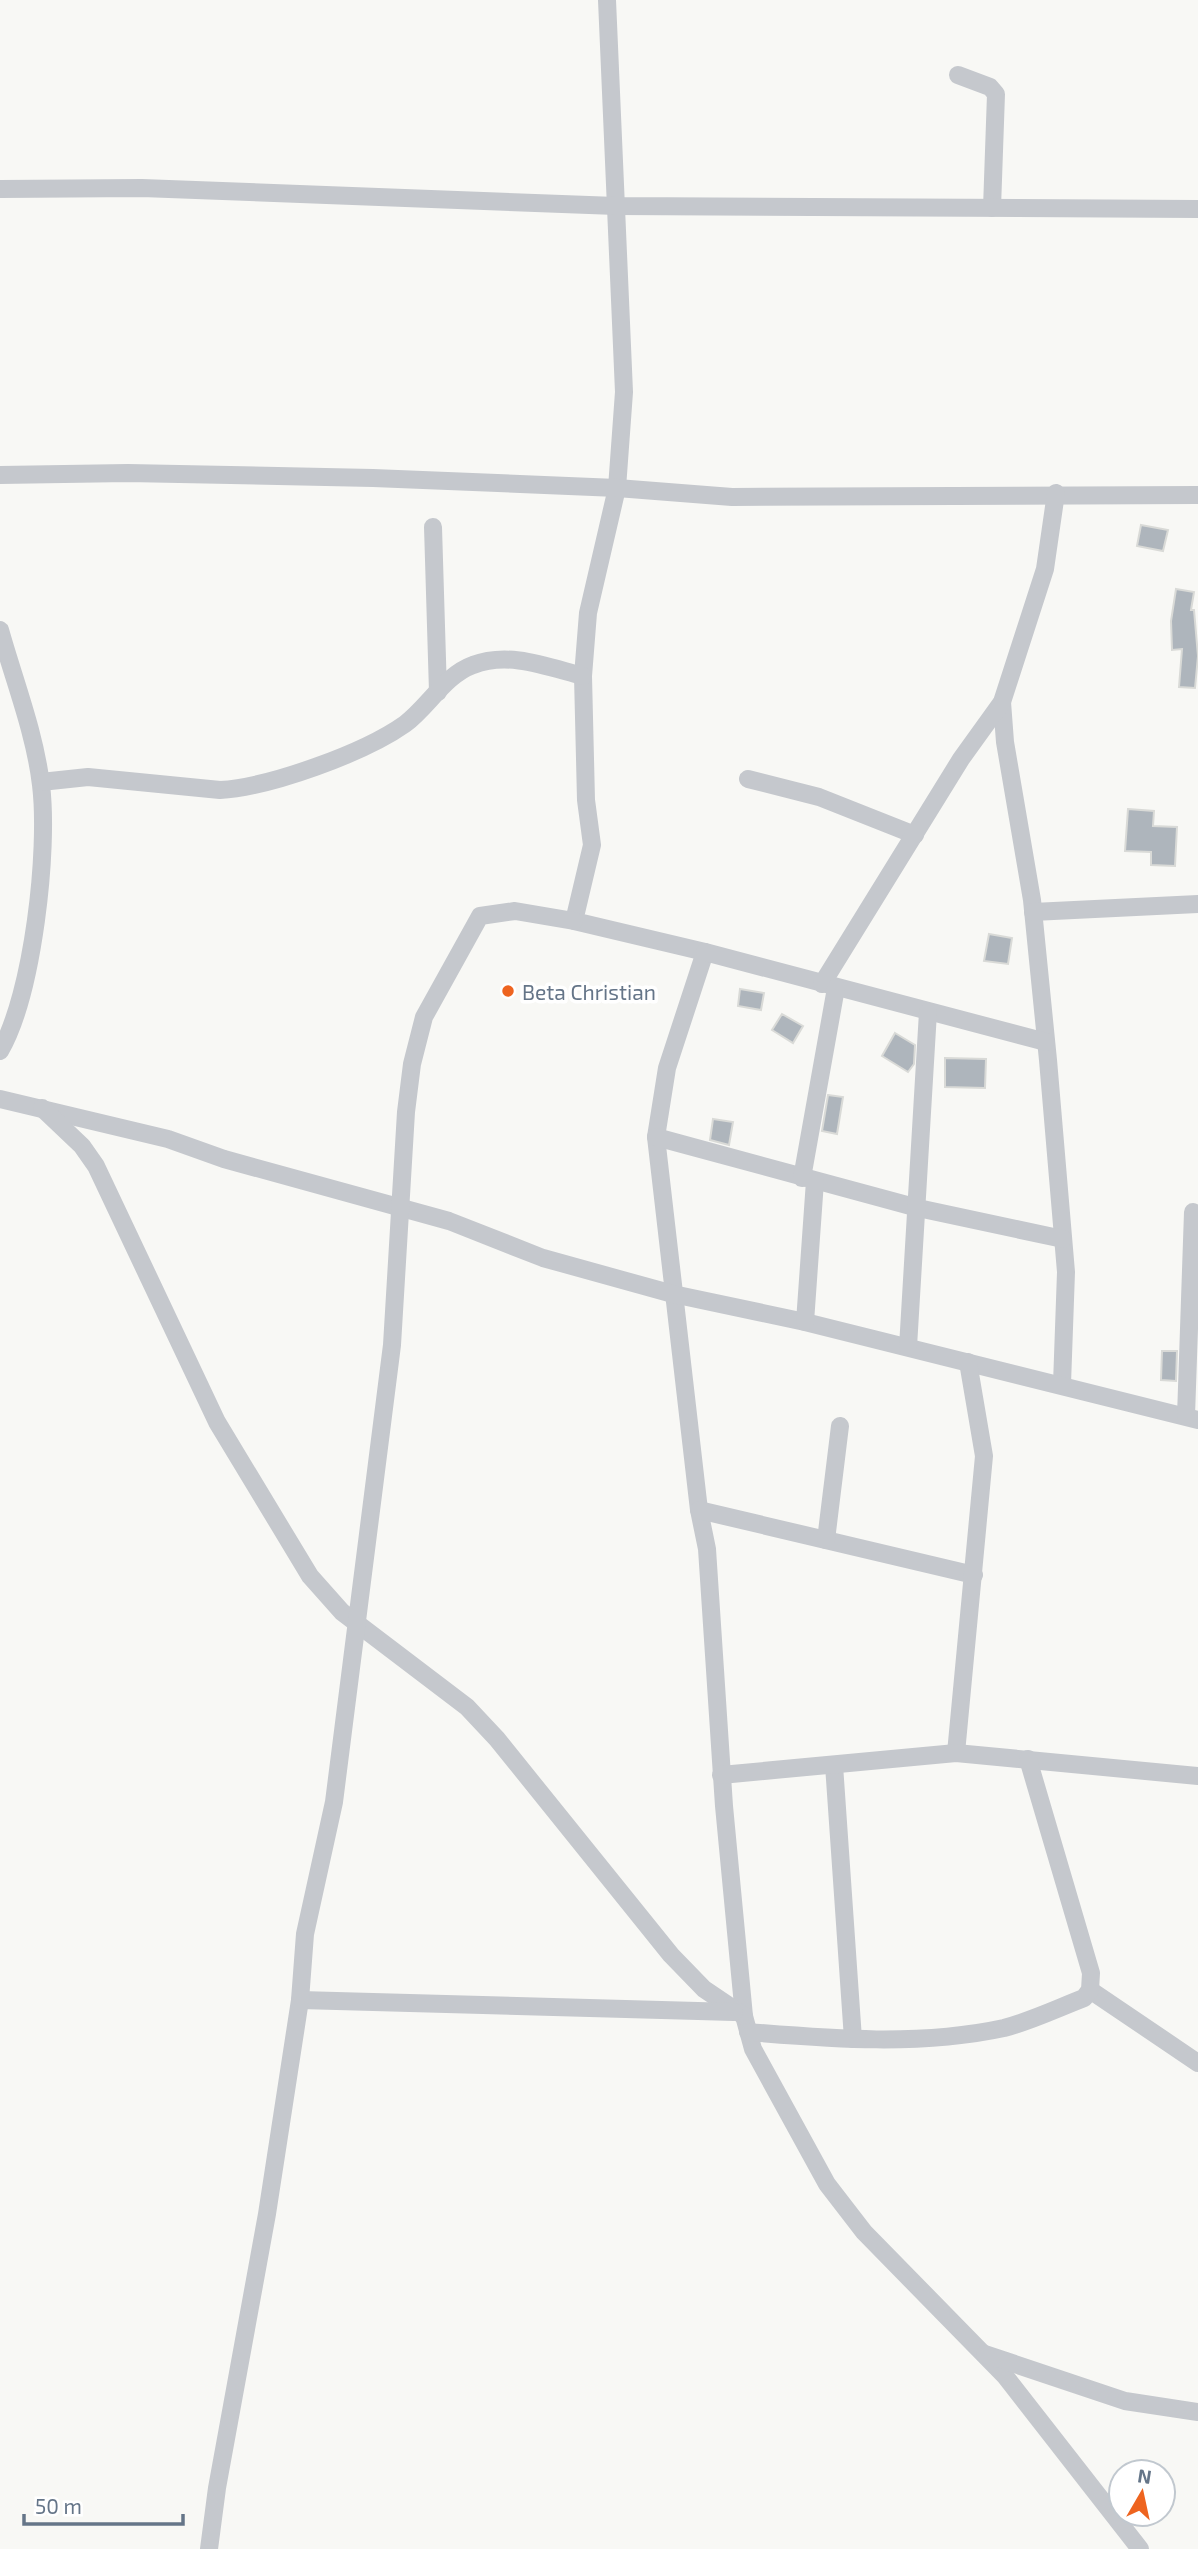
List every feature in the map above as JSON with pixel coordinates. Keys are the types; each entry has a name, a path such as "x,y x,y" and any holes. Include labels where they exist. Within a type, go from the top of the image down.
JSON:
{"street":[{"path":"574,921 592,845 586,800 583,676 588,613 602,541 617,488 624,392 607,0"},
{"path":"958,75 990,87 996,94 992,208"},
{"path":"0,189 142,188 616,206 1198,209"},
{"path":"0,475 128,473 373,478 617,488 732,497 1056,493 1198,495"},
{"path":"804,1322 809,1180 829,986 961,759 1002,702 1045,569 1056,493"},
{"path":"433,527 438,692"},
{"path":"0,630 41,782 43,817 34,937 26,979 0,1051"},
{"path":"41,782 88,776 220,790 241,788 361,748 405,724 459,672 474,664 505,659 525,661 583,676"},
{"path":"1002,702 1005,742 1033,912 1046,1042 1066,1292 1062,1384"},
{"path":"748,779 819,797 915,835"},
{"path":"1033,912 1198,904"},
{"path":"209,2549 300,2000 305,1934 334,1802 392,1346 406,1112 412,1064 424,1017 476,920 486,913 515,911 574,921 705,952 1046,1042"},
{"path":"705,952 667,1068 656,1137 699,1510 707,1549 742,2020 761,2067 827,2184 864,2232 1005,2376 1140,2549"},
{"path":"908,1347 928,1012"},
{"path":"0,1099 39,1106 167,1139 224,1159 449,1221 543,1258 673,1294 804,1322 1192,1418 1193,1212"},
{"path":"39,1106 82,1146 96,1166 217,1422 310,1576 342,1612 474,1715 506,1749 671,1955 704,1989 742,2020"},
{"path":"656,1137 918,1208 1063,1239"},
{"path":"956,1753 984,1456 968,1362"},
{"path":"826,1540 840,1426"},
{"path":"699,1510 974,1575"},
{"path":"722,1775 956,1753 1198,1776"},
{"path":"300,2000 742,2020 853,2039 876,2040 1005,2027 1084,1998 1090,1990 1091,1973 1028,1759"},
{"path":"834,1765 853,2039"},
{"path":"1090,1990 1198,2063"},
{"path":"982,2353 1125,2401 1198,2412"}],"building":[{"path":"1141,525 1168,530 1163,551 1137,546"},
{"path":"1176,589 1194,592 1191,610 1194,610 1198,656 1195,688 1179,687 1182,649 1172,650 1171,621"},
{"path":"1128,809 1154,811 1153,826 1177,827 1175,866 1151,865 1151,852 1125,851"},
{"path":"989,934 1012,938 1008,964 984,961"},
{"path":"740,989 764,993 761,1010 738,1006"},
{"path":"782,1014 803,1026 793,1043 772,1030"},
{"path":"895,1033 915,1045 914,1064 908,1072 882,1056"},
{"path":"945,1058 986,1059 985,1088 945,1087"},
{"path":"828,1095 843,1097 837,1134 822,1131"},
{"path":"713,1119 733,1122 729,1145 710,1140"},
{"path":"1162,1351 1177,1351 1176,1381 1161,1380"}],"place":[{"name":"Beta Christian","path":"508,991"}]}
